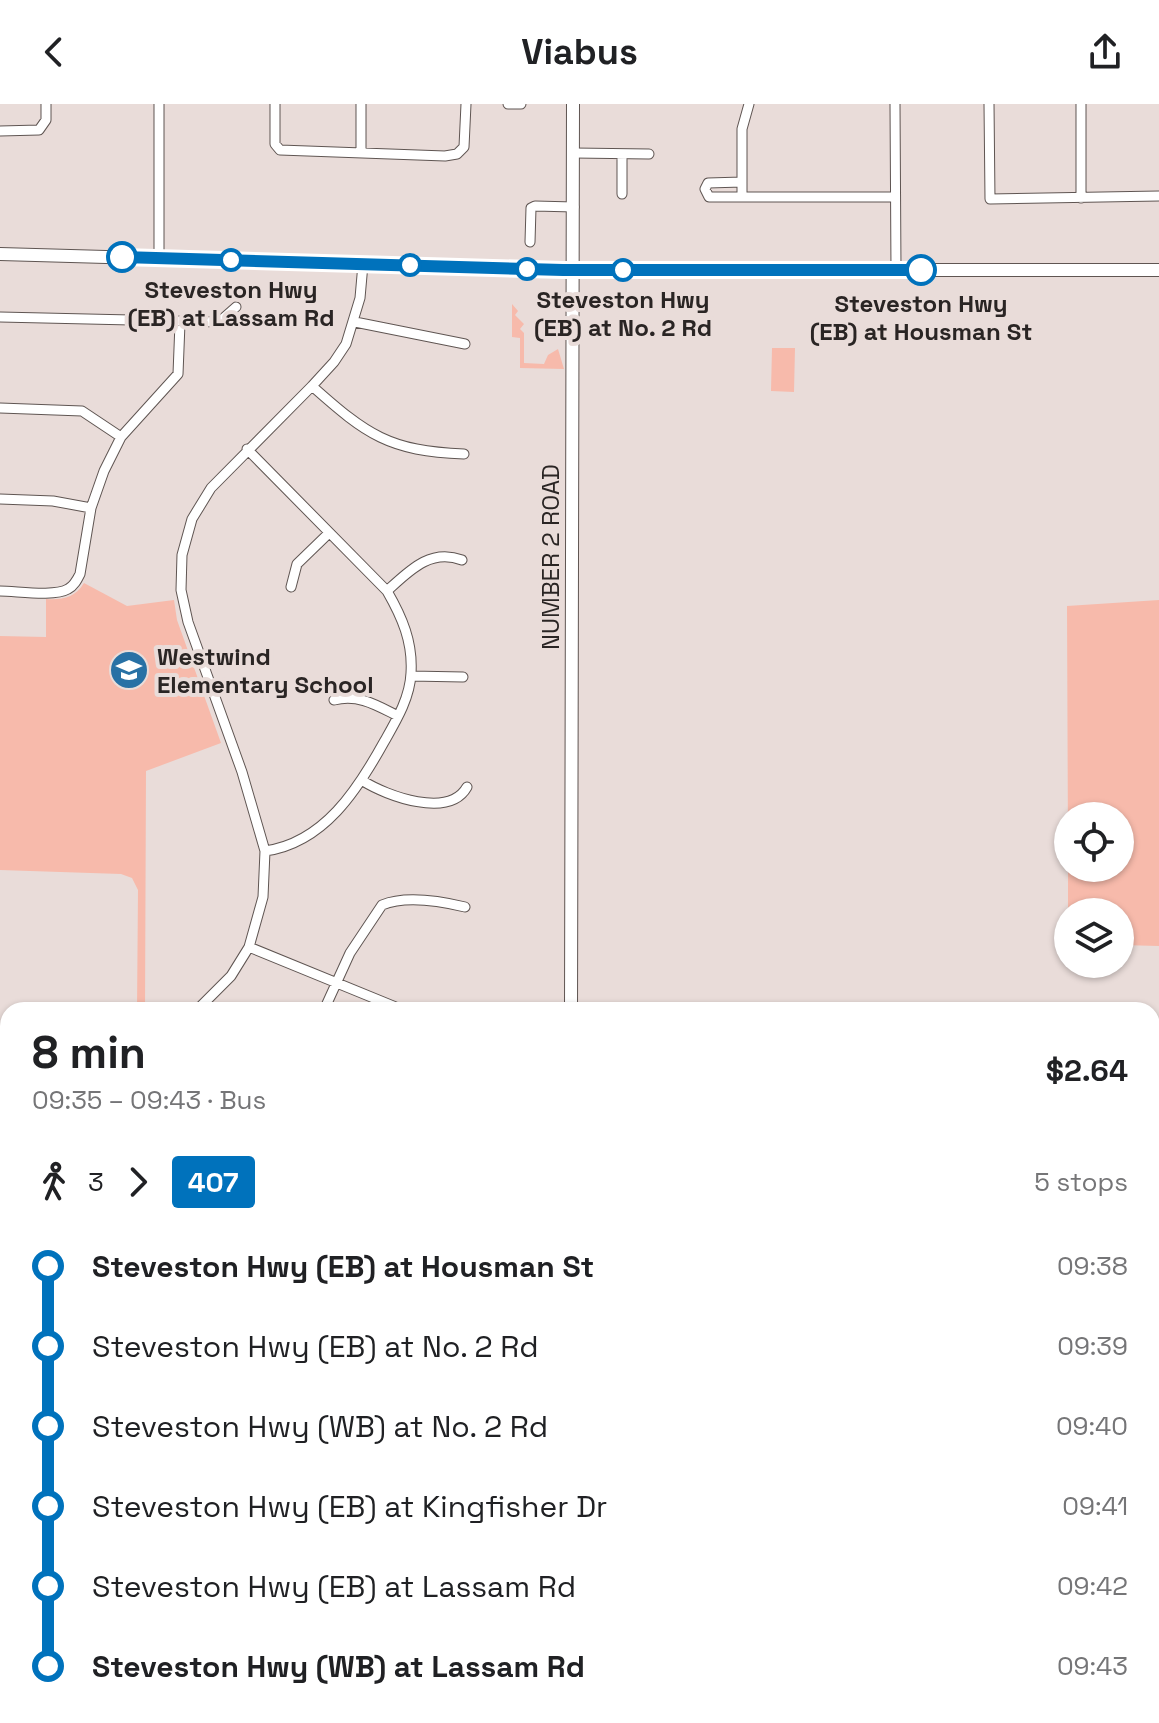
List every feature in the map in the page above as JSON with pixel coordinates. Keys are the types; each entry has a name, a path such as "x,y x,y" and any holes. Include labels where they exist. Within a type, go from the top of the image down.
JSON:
{"main road":[{"name":"NUMBER 2 ROAD","path":"571,1002 573,104"},
{"path":"0,254 575,270 1159,270"}],"street":[{"path":"0,131 44,128 46,104"},
{"path":"159,104 159,258"},
{"path":"275,104 275,144 280,150 445,156 462,151 466,104"},
{"path":"361,104 361,152"},
{"path":"508,104 521,104"},
{"path":"742,197 742,129 749,104"},
{"path":"895,104 896,270"},
{"path":"989,104 990,199 1159,196"},
{"path":"1081,104 1081,198"},
{"path":"574,153 649,154"},
{"path":"622,154 622,194"},
{"path":"742,182 713,182 708,183 705,189 712,198 895,197"},
{"path":"530,242 531,208 574,207"},
{"path":"205,1002 231,976 249,947 263,897 265,851 242,772 188,622 181,590 182,555 192,519 211,488 312,386 346,344 355,322 363,264"},
{"path":"0,317 219,322 236,307"},
{"path":"355,322 465,344"},
{"path":"0,591 57,592 70,589 80,574 91,508 104,471 121,437 178,374 180,323"},
{"path":"312,386 356,425 384,440 432,452 464,454"},
{"path":"0,408 82,411 121,437"},
{"path":"247,449 387,591 402,617 407,634 411,676 398,716 363,781 329,820 298,840 265,851"},
{"path":"0,499 53,501 91,508"},
{"path":"291,587 297,564 329,533"},
{"path":"387,591 412,569 432,558 449,555 462,560"},
{"path":"411,676 463,677"},
{"path":"334,700 364,698 398,716"},
{"path":"363,781 386,794 419,802 452,801 460,797 467,787"},
{"path":"328,1002 350,953 382,905 395,901 435,901 465,907"},
{"path":"249,947 383,1002"}],"shaded area":[{"path":"512,304 518,311 515,315 524,324 520,329 524,333 524,363 544,364 548,355 558,349 564,369 520,368 520,338 512,337"},
{"path":"772,348 795,348 794,392 771,391"},
{"path":"84,583 127,606 174,600 177,620 221,743 146,771 145,1002 137,1002 138,890 132,878 121,874 0,870 0,636 46,637 46,599 68,597"},
{"path":"1159,600 1159,946 1134,945 1134,898 1068,898 1068,882 1134,882 1134,802 1068,802 1067,606"}],"bus line":[{"name":"407","path":"122,257 563,270 921,270"}],"place":[{"name":"Steveston Hwy (EB) at Lassam Rd","path":"231,260"},
{"name":"Steveston Hwy (EB) at No. 2 Rd","path":"623,270"},
{"name":"Steveston Hwy (EB) at Housman St","path":"921,270"},
{"name":"Westwind Elementary School","path":"129,670"}]}
